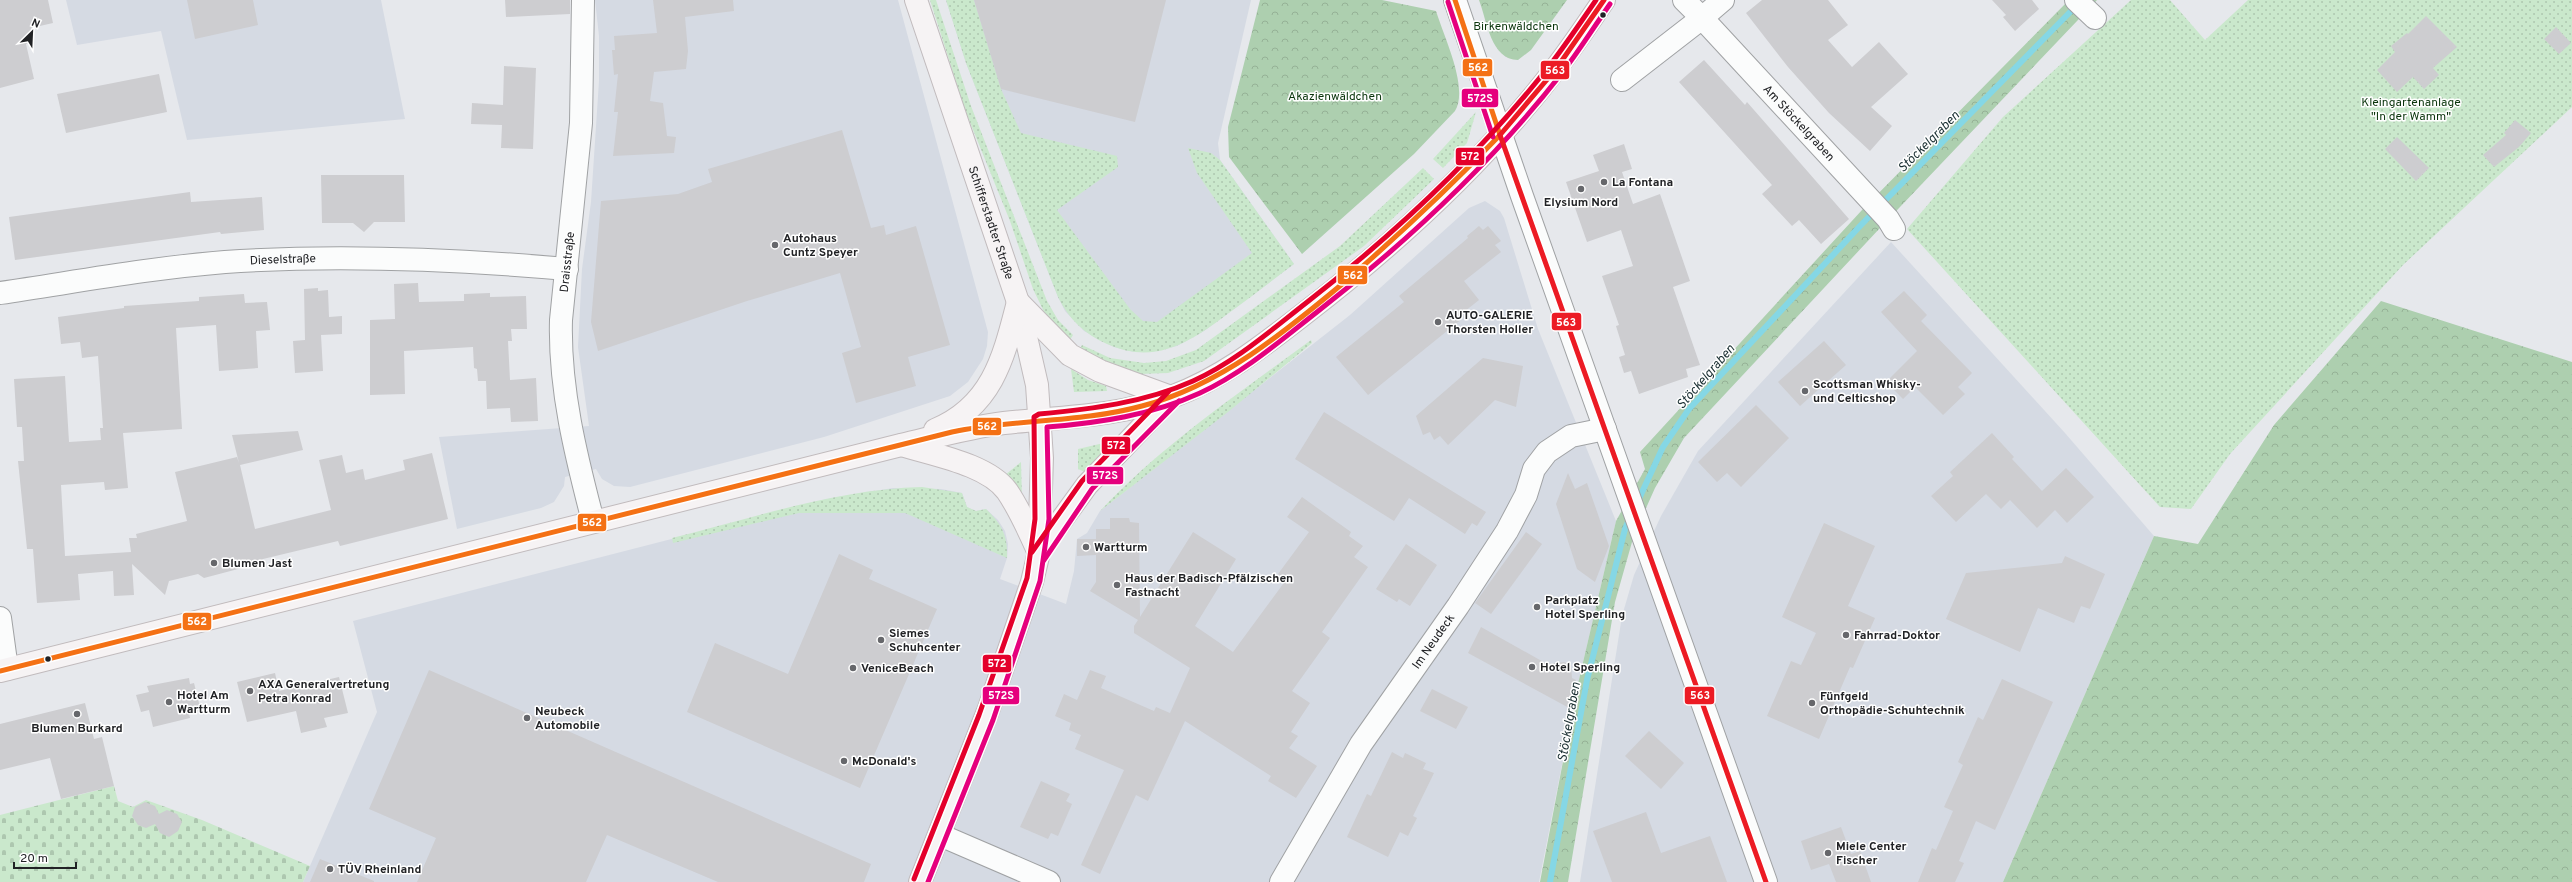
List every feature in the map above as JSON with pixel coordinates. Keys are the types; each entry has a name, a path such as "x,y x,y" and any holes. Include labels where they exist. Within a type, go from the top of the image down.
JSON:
{"main road":[{"name":"Schifferstadter Straße","path":"916,0 1018,302 1037,385 1042,458 1039,552"},
{"name":"Schifferstadter Straße","path":"920,0 926,28"},
{"path":"4,670 593,521 901,445 980,427 1103,414 1171,397 1219,375 1258,350 1325,298 1420,216 1500,135 1556,69 1604,0"},
{"path":"1018,302 1070,355 1100,371 1171,397"},
{"path":"901,445 941,428 965,412 991,384 1001,364 1018,302"},
{"path":"920,882 940,835 998,686 1023,610 1039,552 1087,485 1171,397"},
{"path":"901,445 959,462 994,479 1006,490 1039,552"}],"street":[{"name":"Draisstraße","path":"583,0 581,123 561,320 560,349 562,375 593,521"},
{"path":"1455,0 1500,135 1766,882"},
{"name":"Am Stöckelgraben","path":"1684,0 1891,224"},
{"path":"1622,80 1723,0"},
{"name":"Dieselstraße","path":"0,293 224,262 299,258 410,258 567,269"},
{"name":"Im Neudeck","path":"1281,882 1361,744 1458,606 1507,531 1526,495 1534,469 1547,452 1571,436 1605,429"},
{"path":"0,618 4,670"},
{"path":"940,835 1049,882"}],"shaded area":[{"path":"66,0 381,0 405,119 187,140 161,31 77,45"},
{"name":"Autohaus Cuntz Speyer","path":"595,0 898,0 988,332 987,346 983,359 968,382 950,396 824,437 630,487 614,486 602,479 596,469 565,477 564,486 554,502 541,508 457,529 439,437 589,426 578,347 582,269 591,202 599,81 599,36"},
{"path":"946,0 1251,0 1218,143 1220,160 1294,264 1204,331 1177,346 1151,352 1134,352 1114,347 1084,331 1065,311 1058,297 966,63"},
{"path":"1485,201 1500,211 1504,218 1538,329 1616,521 1577,688 1539,882 303,882 377,712 353,621 827,499 893,488 941,489 962,493 967,507 976,511 986,509 998,520 1005,531 1008,544 1007,558 1000,579 1066,604 1074,571 1077,539 1087,533 1100,511 1350,315 1469,208"},
{"path":"1891,242 2065,433 2154,536 2003,882 1580,882 1622,616 1634,575 1661,516 1698,451"}],"green space":[{"path":"930,0 936,0 971,106 1047,301 1058,320 1073,335 1068,343 1048,320 1033,289 1010,221 965,110"},
{"path":"946,0 974,0 1001,89 1021,133 1117,156 1118,167 1057,210 1130,309 1143,321 1157,322 1252,253 1197,173 1188,148 1211,153 1220,160 1294,264 1249,299 1204,331 1189,340 1159,351 1143,352 1125,350 1107,344 1084,331 1072,319 1058,297 966,63"},
{"name":"Akazienwäldchen","path":"1260,0 1382,0 1436,11 1454,62 1457,76 1459,101 1455,111 1414,154 1302,254 1229,157 1228,127"},
{"name":"Birkenwäldchen","path":"1479,0 1567,0 1531,50 1518,60 1509,58 1502,54 1496,47 1491,38"},
{"path":"2069,0 2097,0 1880,228 1684,438 1655,488 1634,535 1615,602 1568,882 1540,882 1577,688 1616,521 1645,469 1640,452 1862,210"},
{"name":"Kleingartenanlage \"In der Wamm\"","path":"2131,0 2170,0 2205,40 2248,0 2572,0 2572,107 2403,265 2230,454 2191,509 2160,507 1907,229 2003,117"},
{"path":"1476,112 1467,143 1443,168 1433,159"},
{"path":"1423,168 1434,179 1364,246 1204,361 1168,373 1140,374 1078,352 1082,345 1110,358 1144,363 1166,361 1196,350 1340,246"},
{"path":"2381,301 2572,362 2572,882 2003,882 2154,536 2198,544 2274,425"},
{"path":"1311,340 1312,343 1228,412 1100,511 1149,464 1175,442"},
{"path":"1071,369 1088,380 1106,386 1107,391 1074,392"},
{"path":"1108,442 1110,450 1085,472 1078,469 1078,449"},
{"path":"1021,462 1022,499 1005,475"},
{"path":"922,487 962,493 967,507 976,511 986,509 1000,525 1003,531 1006,543 1007,558 905,513 799,513 673,543 672,538 827,499 890,489"},
{"path":"114,786 118,801 133,807 146,800 202,820 310,866 303,882 0,882 0,815"}],"building":[{"path":"0,0 48,0 53,23 31,28 34,41 26,44 34,79 0,88"},
{"path":"187,0 253,0 258,25 195,39"},
{"path":"505,0 570,0 570,14 506,17"},
{"path":"653,0 733,0 734,11 685,17 688,51 686,69 654,72 650,101 663,103 667,136 676,137 674,153 613,156 618,112 614,112 618,74 614,75 612,50 615,50 614,36 657,33"},
{"path":"974,0 1166,0 1135,122 1001,89"},
{"path":"1762,0 1828,0 1848,25 1828,40 1852,67 1879,42 1908,74 1871,107 1892,126 1870,151 1829,113 1788,67 1746,13"},
{"path":"1992,0 2032,0 2039,9 2015,31 2003,17 2006,15"},
{"path":"2426,16 2457,47 2433,68 2439,75 2424,89 2413,77 2397,92 2377,70 2395,52 2391,46 2407,33 2408,34"},
{"path":"2556,27 2571,43 2559,54 2544,39"},
{"path":"1704,60 1745,105 1747,102 1849,219 1821,244 1799,220 1792,226 1762,194 1772,185 1679,82"},
{"path":"504,66 536,68 533,149 501,148 502,125 471,124 472,103 503,105"},
{"path":"159,74 167,112 66,133 57,94"},
{"path":"2515,120 2531,133 2519,147 2494,167 2483,155 2506,135 2504,133"},
{"path":"842,130 871,228 884,225 886,235 916,226 950,345 908,357 916,386 856,403 842,353 861,347 840,273 747,301 598,351 591,322 601,201 678,194 712,182 708,169"},
{"path":"2397,137 2429,168 2416,181 2385,149"},
{"path":"1624,144 1632,169 1622,172 1633,204 1660,194 1690,281 1673,287 1700,365 1686,369 1688,377 1639,394 1631,371 1624,373 1619,357 1625,355 1616,326 1619,325 1602,276 1633,266 1621,230 1587,242 1566,182 1599,171 1593,155"},
{"path":"321,175 404,175 405,222 374,222 364,232 353,223 322,223"},
{"path":"190,192 191,202 262,197 264,230 221,234 220,232 15,260 9,217"},
{"path":"1479,226 1483,230 1488,226 1501,241 1495,245 1501,252 1464,281 1479,300 1460,315 1463,318 1368,395 1336,357 1404,302 1399,296 1468,238 1467,236"},
{"path":"418,283 419,302 464,301 464,294 490,293 490,297 526,296 527,329 511,329 512,341 508,341 510,380 536,378 538,421 511,422 510,408 487,409 486,381 478,381 477,369 474,368 473,347 404,351 405,394 370,395 370,320 395,319 394,284"},
{"path":"318,288 318,291 328,290 329,317 342,316 342,334 321,335 323,371 295,373 293,341 305,340 304,289"},
{"path":"1904,291 1927,315 1921,321 1972,373 1958,387 1965,394 1943,415 1915,387 1903,399 1886,382 1917,351 1881,312"},
{"path":"244,294 245,303 267,302 270,330 256,331 258,368 219,371 216,325 176,328 182,429 123,433 128,488 105,490 104,482 61,485 65,556 131,552 129,538 137,538 136,534 187,521 175,472 237,457 239,463 232,435 298,431 303,450 240,465 255,529 331,510 319,460 342,455 346,473 363,469 365,480 405,470 403,460 432,453 448,519 340,546 338,541 263,559 264,562 204,578 198,574 169,581 165,595 132,564 134,595 114,596 113,571 78,574 80,600 37,603 33,549 27,549 18,461 24,461 22,427 17,427 14,379 65,376 69,442 101,440 100,428 103,428 98,356 82,358 80,342 61,344 58,317 124,308 124,306 199,301 199,297"},
{"path":"1824,341 1846,365 1800,406 1778,382"},
{"path":"1483,358 1523,366 1516,407 1495,400 1448,445 1440,436 1434,440 1430,432 1423,435 1416,416"},
{"path":"1756,405 1789,438 1741,487 1727,473 1717,482 1698,462"},
{"path":"1324,412 1486,512 1477,526 1472,523 1465,534 1409,498 1394,521 1295,459"},
{"path":"1992,433 2014,457 2012,459 2042,491 2066,468 2094,497 2067,523 2055,510 2037,528 2010,500 2001,509 1986,494 1956,522 1931,496 1953,476 1950,472"},
{"path":"1568,473 1575,489 1587,483 1609,546 1595,582 1577,569 1556,504"},
{"path":"1302,497 1351,532 1349,536 1363,546 1354,557 1368,567 1322,632 1330,638 1292,691 1310,703 1291,732 1298,736 1289,748 1317,766 1296,798 1268,781 1271,776 1185,721 1148,801 1136,795 1100,874 1081,865 1124,770 1075,749 1081,735 1069,730 1071,723 1055,716 1064,694 1077,700 1090,670 1106,676 1101,688 1154,711 1156,707 1170,713 1190,668 1134,633 1134,626 1138,620 1090,591 1096,582 1096,555 1077,556 1077,539 1096,539 1096,529 1110,529 1110,518 1129,518 1130,522 1139,523 1140,617 1193,532 1236,559 1195,626 1233,652 1286,580 1278,574 1309,532 1287,517"},
{"path":"1824,523 1875,546 1848,606 1875,618 1853,668 1850,667 1819,739 1767,716 1791,661 1801,665 1816,633 1782,617"},
{"path":"1526,532 1542,544 1491,614 1475,603"},
{"path":"1406,544 1437,565 1410,606 1399,599 1397,602 1376,589"},
{"path":"839,554 873,570 869,579 937,609 860,788 687,712 715,643 788,674"},
{"path":"2065,556 2105,574 2090,609 2081,606 2074,623 2038,608 2020,652 1946,619 1966,573 2062,563"},
{"name":"Hotel Sperling","path":"1481,627 1547,664 1564,662 1571,665 1572,678 1576,680 1571,709 1468,653"},
{"path":"429,670 871,864 864,882 718,882 607,835 586,882 417,882 436,838 369,809"},
{"path":"275,673 279,691 339,677 348,713 324,718 327,727 301,733 296,711 247,722 237,682"},
{"name":"Hotel Am Wartturm","path":"189,678 190,684 194,683 201,711 189,713 190,718 153,727 149,710 141,712 136,695 149,692 147,686"},
{"path":"2002,679 2053,702 1995,830 1976,821 1959,861 1964,863 1955,882 1918,882 1932,848 1936,850 1953,811 1944,807 1963,765 1958,762 1978,717 1983,720"},
{"path":"1432,689 1468,707 1456,729 1420,711"},
{"path":"85,703 94,739 102,737 114,786 61,799 50,758 0,770 0,724"},
{"path":"1649,731 1684,763 1661,789 1625,756"},
{"path":"1392,752 1403,758 1405,753 1426,763 1423,769 1434,773 1413,816 1417,818 1408,836 1400,832 1388,857 1347,837 1367,794 1371,796"},
{"path":"1041,781 1070,794 1066,801 1072,804 1058,836 1051,833 1048,839 1020,827"},
{"path":"145,802 155,806 159,814 167,810 177,814 182,822 178,831 169,837 160,833 155,824 146,828 138,825 132,816 135,807"},
{"path":"1646,812 1661,853 1710,836 1727,882 1612,882 1593,831"},
{"name":"Miele Center Fischer","path":"1841,827 1851,854 1860,851 1871,882 1836,882 1829,864 1811,870 1801,841"},
{"name":"TÜV Rheinland","path":"320,859 374,881 374,882 310,882"}],"waterway":[{"name":"Stöckelgraben","path":"1637,503 1663,447 1689,409 1861,225 2076,6"},
{"name":"Stöckelgraben","path":"1550,882 1587,680 1625,529 1630,517"}],"transit line":[{"name":"562","path":"1455,0 1500,135"},
{"name":"572","path":"914,879 979,715 1027,578 1035,519 1034,417 1039,414 1117,404 1156,395 1193,381 1223,365 1252,345 1372,249 1435,192 1495,130 1523,98 1568,41 1596,0"},
{"name":"563","path":"1500,135 1556,69 1604,0"},
{"name":"572S","path":"1448,2 1493,137"},
{"name":"572S","path":"928,882 993,720 1040,581 1049,519 1047,427 1125,417 1182,401 1216,385 1261,356 1383,258 1415,230 1477,170 1535,107 1562,73 1610,4"},
{"name":"562","path":"0,671 952,432 1000,425 1095,415 1142,406 1171,397 1225,371 1251,355 1300,318 1347,280 1406,227 1463,173 1500,135"},
{"name":"563","path":"1500,135 1766,882"},
{"name":"572","path":"1032,552 1082,481 1169,391"},
{"name":"572S","path":"1044,560 1092,489 1179,401"}],"place":[{"name":"La Fontana","path":"1604,182"},
{"name":"Elysium Nord","path":"1581,189"},
{"name":"Autohaus Cuntz Speyer","path":"775,245"},
{"name":"AUTO-GALERIE Thorsten Holler","path":"1438,322"},
{"name":"Scottsman Whisky- und Celticshop","path":"1805,391"},
{"name":"Wartturm","path":"1086,547"},
{"name":"Blumen Jast","path":"214,563"},
{"name":"Haus der Badisch-Pfälzischen Fastnacht","path":"1117,585"},
{"name":"Parkplatz Hotel Sperling","path":"1537,607"},
{"name":"Fahrrad-Doktor","path":"1846,635"},
{"name":"Siemes Schuhcenter","path":"881,640"},
{"name":"Hotel Sperling","path":"1532,667"},
{"name":"VeniceBeach","path":"853,668"},
{"name":"AXA Generalvertretung Petra Konrad","path":"250,691"},
{"name":"Hotel Am Wartturm","path":"169,702"},
{"name":"Fünfgeld Orthopädie-Schuhtechnik","path":"1812,703"},
{"name":"Blumen Burkard","path":"77,714"},
{"name":"Neubeck Automobile","path":"527,718"},
{"name":"McDonald's","path":"844,761"},
{"name":"Miele Center Fischer","path":"1828,853"},
{"name":"TÜV Rheinland","path":"330,869"}]}
